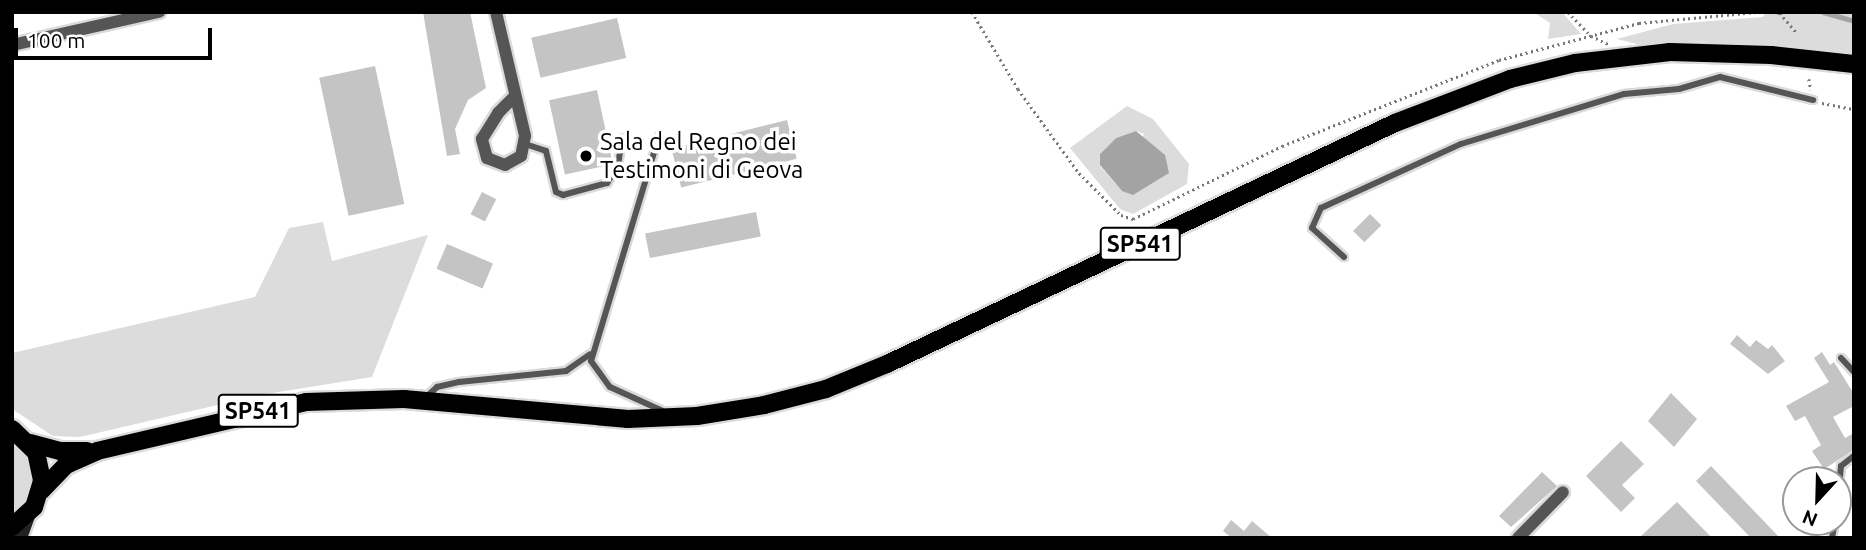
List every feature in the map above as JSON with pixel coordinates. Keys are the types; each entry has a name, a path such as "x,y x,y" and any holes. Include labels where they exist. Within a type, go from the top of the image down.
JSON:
{"main road":[{"name":"SP541","path":"30,443 60,451 97,450 294,404 363,398 423,400 602,418 678,417 764,405 849,380 1429,109 1510,79 1615,57 1717,52 1854,64"},
{"path":"12,429 30,443 40,461 41,491 27,516 20,538"},
{"name":"SP541","path":"41,491 66,465 97,450"},
{"path":"12,527 27,516"}],"street":[{"path":"12,45 159,12"},
{"path":"496,12 526,144 518,160 509,165 491,161 482,149 488,126 515,96"},
{"path":"1518,538 1563,492"}],"lane":[{"path":"1344,257 1312,228 1321,208 1474,139 1625,94 1679,89 1720,76 1813,100"},
{"path":"423,400 451,383 566,371 584,362 592,349 659,136"},
{"path":"526,144 546,151 556,192 566,195 607,183 618,166 622,138"},
{"path":"592,349 594,370 604,383 678,417"},
{"path":"1841,358 1854,372"}],"path":[{"path":"972,12 1018,89 1079,173 1121,215 1133,219 1282,146 1398,97 1499,60 1639,23 1756,12"},
{"path":"1567,12 1591,36 1607,43 1615,57"},
{"path":"1772,12 1780,13 1796,32"},
{"path":"1809,79 1813,100 1854,109"}],"shaded area":[{"path":"1533,12 1562,12 1581,34 1548,39 1550,23"},
{"path":"1766,12 1854,12 1854,55 1695,41 1641,45 1617,39 1673,24 1763,17"},
{"path":"1127,106 1153,119 1189,164 1187,184 1133,214 1120,209 1070,148","holes":["1136,131 1144,134 1122,191 1100,166 1100,154 1116,138"]},
{"path":"1136,131 1165,155 1169,173 1133,195 1122,191 1100,165 1100,154 1116,138"},
{"path":"323,222 332,261 428,235 372,377 260,395 80,437 53,436 12,409 12,353 255,297 289,228"},
{"path":"12,438 26,451 34,481 30,496 12,516"}],"building":[{"path":"423,12 470,12 486,88 468,100 455,129 460,154 447,156"},
{"path":"617,18 626,58 540,78 531,38"},
{"path":"375,66 404,204 349,216 319,78"},
{"path":"597,90 613,164 565,175 549,100"},
{"path":"787,120 797,159 681,188 672,149"},
{"path":"482,192 496,199 485,222 471,214"},
{"path":"756,212 761,237 650,258 645,234"},
{"path":"1370,214 1381,225 1364,242 1353,231"},
{"path":"447,244 493,264 482,288 436,269"},
{"path":"1737,335 1750,347 1756,340 1768,349 1772,345 1785,361 1768,374 1730,344"},
{"path":"1822,352 1830,365 1834,362 1854,394 1854,406 1833,417 1845,438 1854,433 1854,450 1829,466 1822,466 1812,451 1821,445 1805,416 1795,421 1786,406 1829,382 1814,358"},
{"path":"1671,393 1697,419 1674,447 1648,421"},
{"path":"1621,441 1644,464 1622,485 1635,498 1621,512 1586,476"},
{"path":"1711,466 1780,538 1751,538 1696,481"},
{"path":"1542,472 1557,486 1511,527 1499,516"},
{"path":"1677,502 1712,538 1639,538"},
{"path":"1231,520 1244,531 1252,521 1272,538 1232,538 1223,531"}],"waterway":[{"path":"1823,12 1854,21"}],"place":[{"name":"Sala del Regno dei Testimoni di Geova","path":"586,156"}]}
